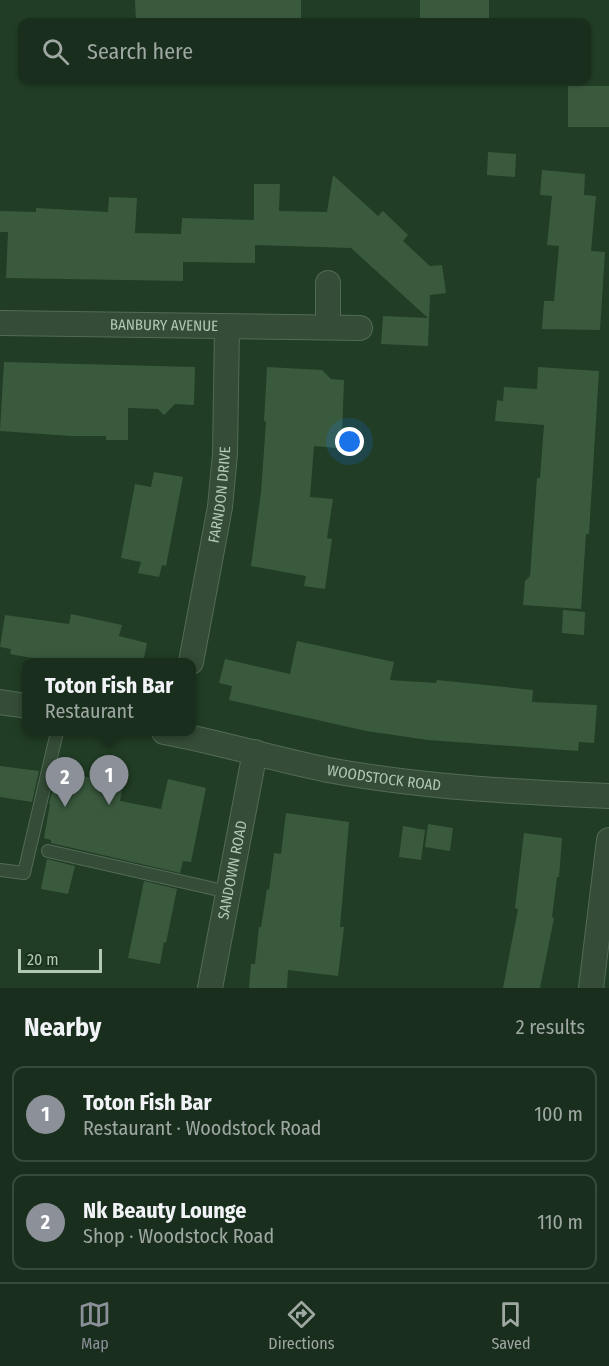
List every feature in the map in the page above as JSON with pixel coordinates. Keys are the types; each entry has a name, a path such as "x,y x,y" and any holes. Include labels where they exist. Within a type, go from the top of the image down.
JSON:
{"street":[{"path":"327,327 328,283"},
{"name":"BANBURY AVENUE","path":"0,323 360,328"},
{"name":"FARNDON DRIVE","path":"192,658 220,507 224,464 227,327"},
{"path":"0,702 22,705"},
{"name":"WOODSTOCK ROAD","path":"189,736 325,769 373,777 519,792 609,796"},
{"name":"SANDOWN ROAD","path":"210,988 255,752"},
{"path":"591,988 609,840"}],"lane":[{"path":"0,870 24,873 56,736"},
{"path":"48,851 228,892"}],"building":[{"path":"135,0 301,0 301,18 136,18"},
{"path":"420,0 489,0 489,18 420,18"},
{"path":"568,86 609,86 609,127 568,127"},
{"path":"488,152 516,154 515,177 487,175"},
{"path":"542,170 585,174 584,195 596,196 591,251 605,252 600,330 542,329 544,301 554,301 559,246 547,245 552,196 540,195"},
{"path":"333,175 378,216 383,211 408,235 403,241 430,266 442,265 446,293 430,295 428,346 381,344 383,316 428,318 351,248 255,245 255,263 183,262 183,281 6,278 8,232 0,232 0,211 36,212 36,208 108,212 109,197 137,198 135,233 181,234 182,218 254,220 254,184 280,184 279,211 327,212"},
{"path":"4,362 195,367 194,405 175,404 164,415 158,409 128,408 128,440 106,440 106,436 0,431"},
{"path":"267,367 322,370 331,379 344,380 342,436 336,435 336,448 314,446 310,497 333,499 327,538 332,539 325,589 304,586 306,576 251,566 261,492"},
{"path":"538,367 599,371 589,534 586,534 581,609 523,605 525,581 530,576 537,478 540,478 544,425 495,421 497,400 503,401 504,387 537,389"},
{"path":"154,472 183,477 166,566 162,565 159,577 138,573 141,562 121,558 135,484 151,487"},
{"path":"563,610 585,612 584,635 562,633"},
{"path":"71,614 122,625 119,636 147,643 144,658 32,658 10,654 11,649 0,647 5,615 69,624"},
{"path":"297,641 394,662 390,680 436,683 437,680 533,690 532,702 597,705 594,743 579,742 578,751 428,740 366,731 229,700 232,686 219,683 225,659 290,674"},
{"path":"0,766 39,771 32,802 0,797"},
{"path":"57,771 123,784 120,801 161,809 168,779 206,788 191,862 183,861 180,873 51,843 51,840 44,838"},
{"path":"286,813 349,822 340,927 344,927 338,976 288,970 287,988 249,988 251,964 255,964 259,927 261,927 267,889 269,890 274,853 281,854"},
{"path":"428,824 453,828 450,851 425,847"},
{"path":"403,826 425,830 421,860 399,857"},
{"path":"524,833 562,838 559,877 557,877 552,917 554,918 540,988 503,988 518,909 515,908"},
{"path":"47,859 75,866 68,894 41,889"},
{"path":"144,881 177,889 160,964 128,958"}],"place":[{"name":"Toton Fish Bar","path":"109,805"},
{"name":"Nk Beauty Lounge","path":"65,807"}]}
